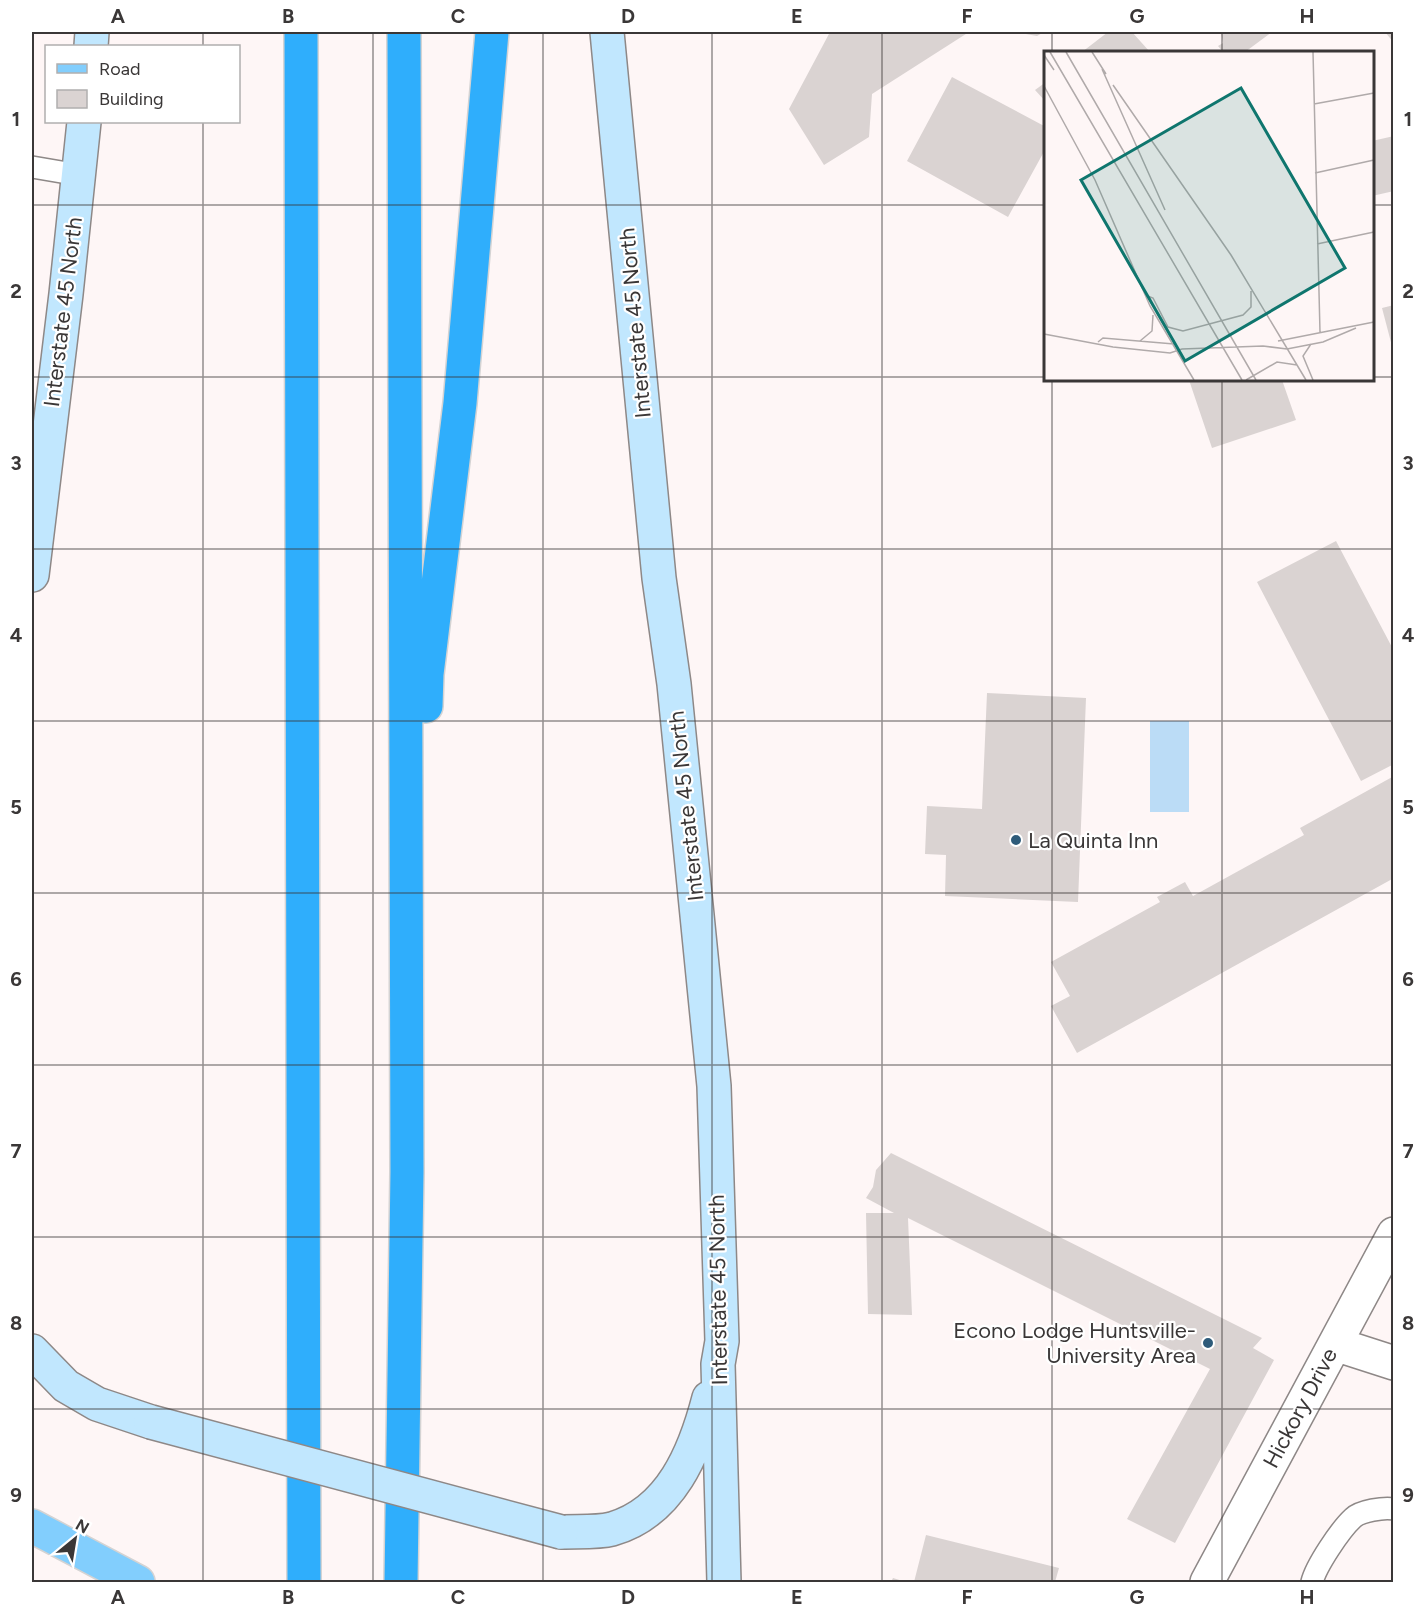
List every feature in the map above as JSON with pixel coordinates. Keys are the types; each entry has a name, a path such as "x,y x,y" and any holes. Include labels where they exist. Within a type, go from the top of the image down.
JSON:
{"highway":[{"path":"301,32 304,1582"},
{"path":"401,1582 407,1172 404,32"},
{"path":"407,1172 428,674 460,403 492,32"}],"main road":[{"name":"Interstate 45 North","path":"607,32 659,578 674,684 714,1086 722,1341 718,1364 724,1582"},
{"name":"Interstate 45 North","path":"32,575 84,123"},
{"path":"32,1351 66,1386 97,1404 151,1422 561,1532 611,1529 647,1512 678,1479 698,1439 718,1364"},
{"path":"32,1526 138,1582"}],"street":[{"name":"Hickory Drive","path":"1207,1582 1394,1234"},
{"path":"1335,1344 1394,1363"}],"lane":[{"path":"32,167 79,175"},
{"path":"1312,1582 1315,1571 1353,1517 1386,1508 1394,1509"}],"water":[{"path":"1150,721 1189,721 1189,812 1150,812"}],"building":[{"path":"830,32 969,32 872,94 869,137 824,165 789,109"},
{"path":"1014,32 1044,32 1037,36"},
{"path":"1108,32 1132,32 1149,51 1083,51"},
{"path":"1221,32 1272,32 1246,51 1222,51 1218,46 1223,43"},
{"path":"1385,32 1394,32 1394,43"},
{"path":"952,77 1044,126 1044,152 1008,217 907,161"},
{"path":"1044,83 1044,100 1035,90"},
{"path":"1394,136 1394,191 1374,196 1374,141"},
{"path":"1394,305 1394,350 1393,350 1382,308"},
{"path":"1189,381 1282,381 1296,420 1212,448"},
{"path":"1336,541 1394,651 1394,764 1361,781 1257,582"},
{"path":"987,693 1086,698 1078,902 945,896 946,855 925,854 927,806 982,809"},
{"path":"1394,776 1394,878 1077,1053 1051,1006 1070,996 1051,962 1160,902 1157,897 1185,882 1193,896 1304,835 1300,828"},
{"name":"Econo Lodge Huntsville- University Area","path":"891,1153 1262,1338 1253,1348 1274,1360 1175,1543 1127,1519 1210,1369 908,1218 912,1315 868,1314 866,1213 894,1213 866,1198 873,1187 876,1170"},
{"path":"926,1535 1059,1568 1055,1582 914,1582"},
{"path":"893,1578 906,1582 891,1582"}],"place":[{"name":"La Quinta Inn","path":"1016,840"},
{"name":"Econo Lodge Huntsville- University Area","path":"1208,1343"}]}
